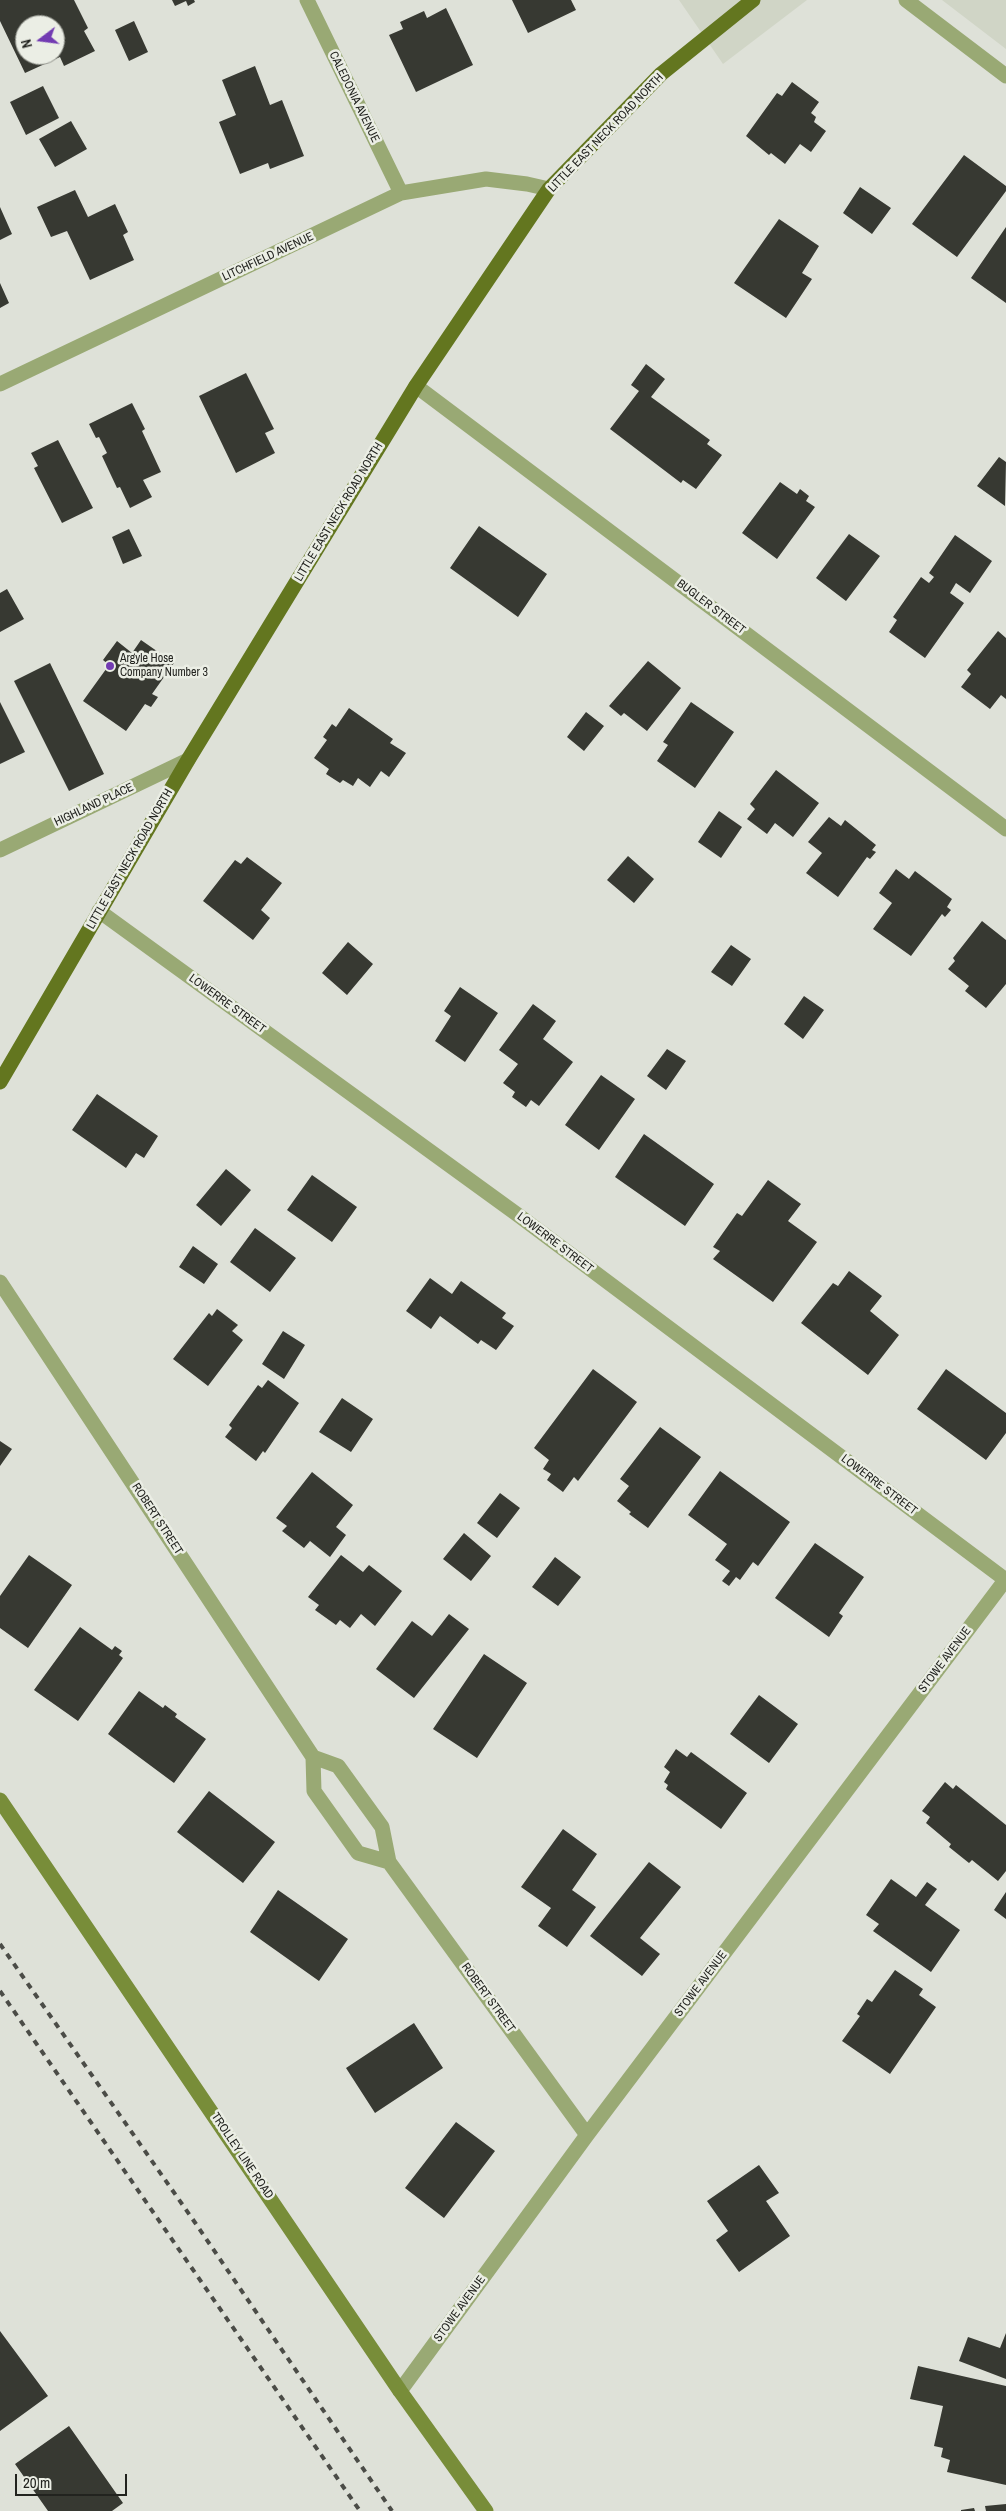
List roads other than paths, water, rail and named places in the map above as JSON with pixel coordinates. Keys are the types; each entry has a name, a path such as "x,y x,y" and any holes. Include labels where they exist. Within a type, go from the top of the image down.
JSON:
{"main road":[{"name":"LITTLE EAST NECK ROAD NORTH","path":"0,1082 188,760 416,386 549,190 661,74 753,0"},
{"name":"TROLLEY LINE ROAD","path":"0,1800 400,2390 486,2511"}],"street":[{"name":"CALEDONIA AVENUE","path":"307,0 401,194"},
{"path":"906,0 1006,76"},
{"name":"LITCHFIELD AVENUE","path":"0,384 401,194 486,179 527,184 549,190"},
{"name":"BUGLER STREET","path":"416,386 1006,829"},
{"name":"HIGHLAND PLACE","path":"0,850 188,760"},
{"name":"LOWERRE STREET","path":"99,911 518,1215 1006,1580"},
{"name":"ROBERT STREET","path":"0,1282 313,1757 338,1766 382,1827 389,1862 587,2135"},
{"name":"STOWE AVENUE","path":"400,2390 587,2135 1006,1580"},
{"path":"313,1757 314,1791 358,1852 389,1862"}],"railway":[{"path":"0,1944 196,2224 392,2511"},
{"path":"0,1991 360,2511"}],"place":[{"name":"Argyle Hose Company Number 3","path":"110,666"}]}
